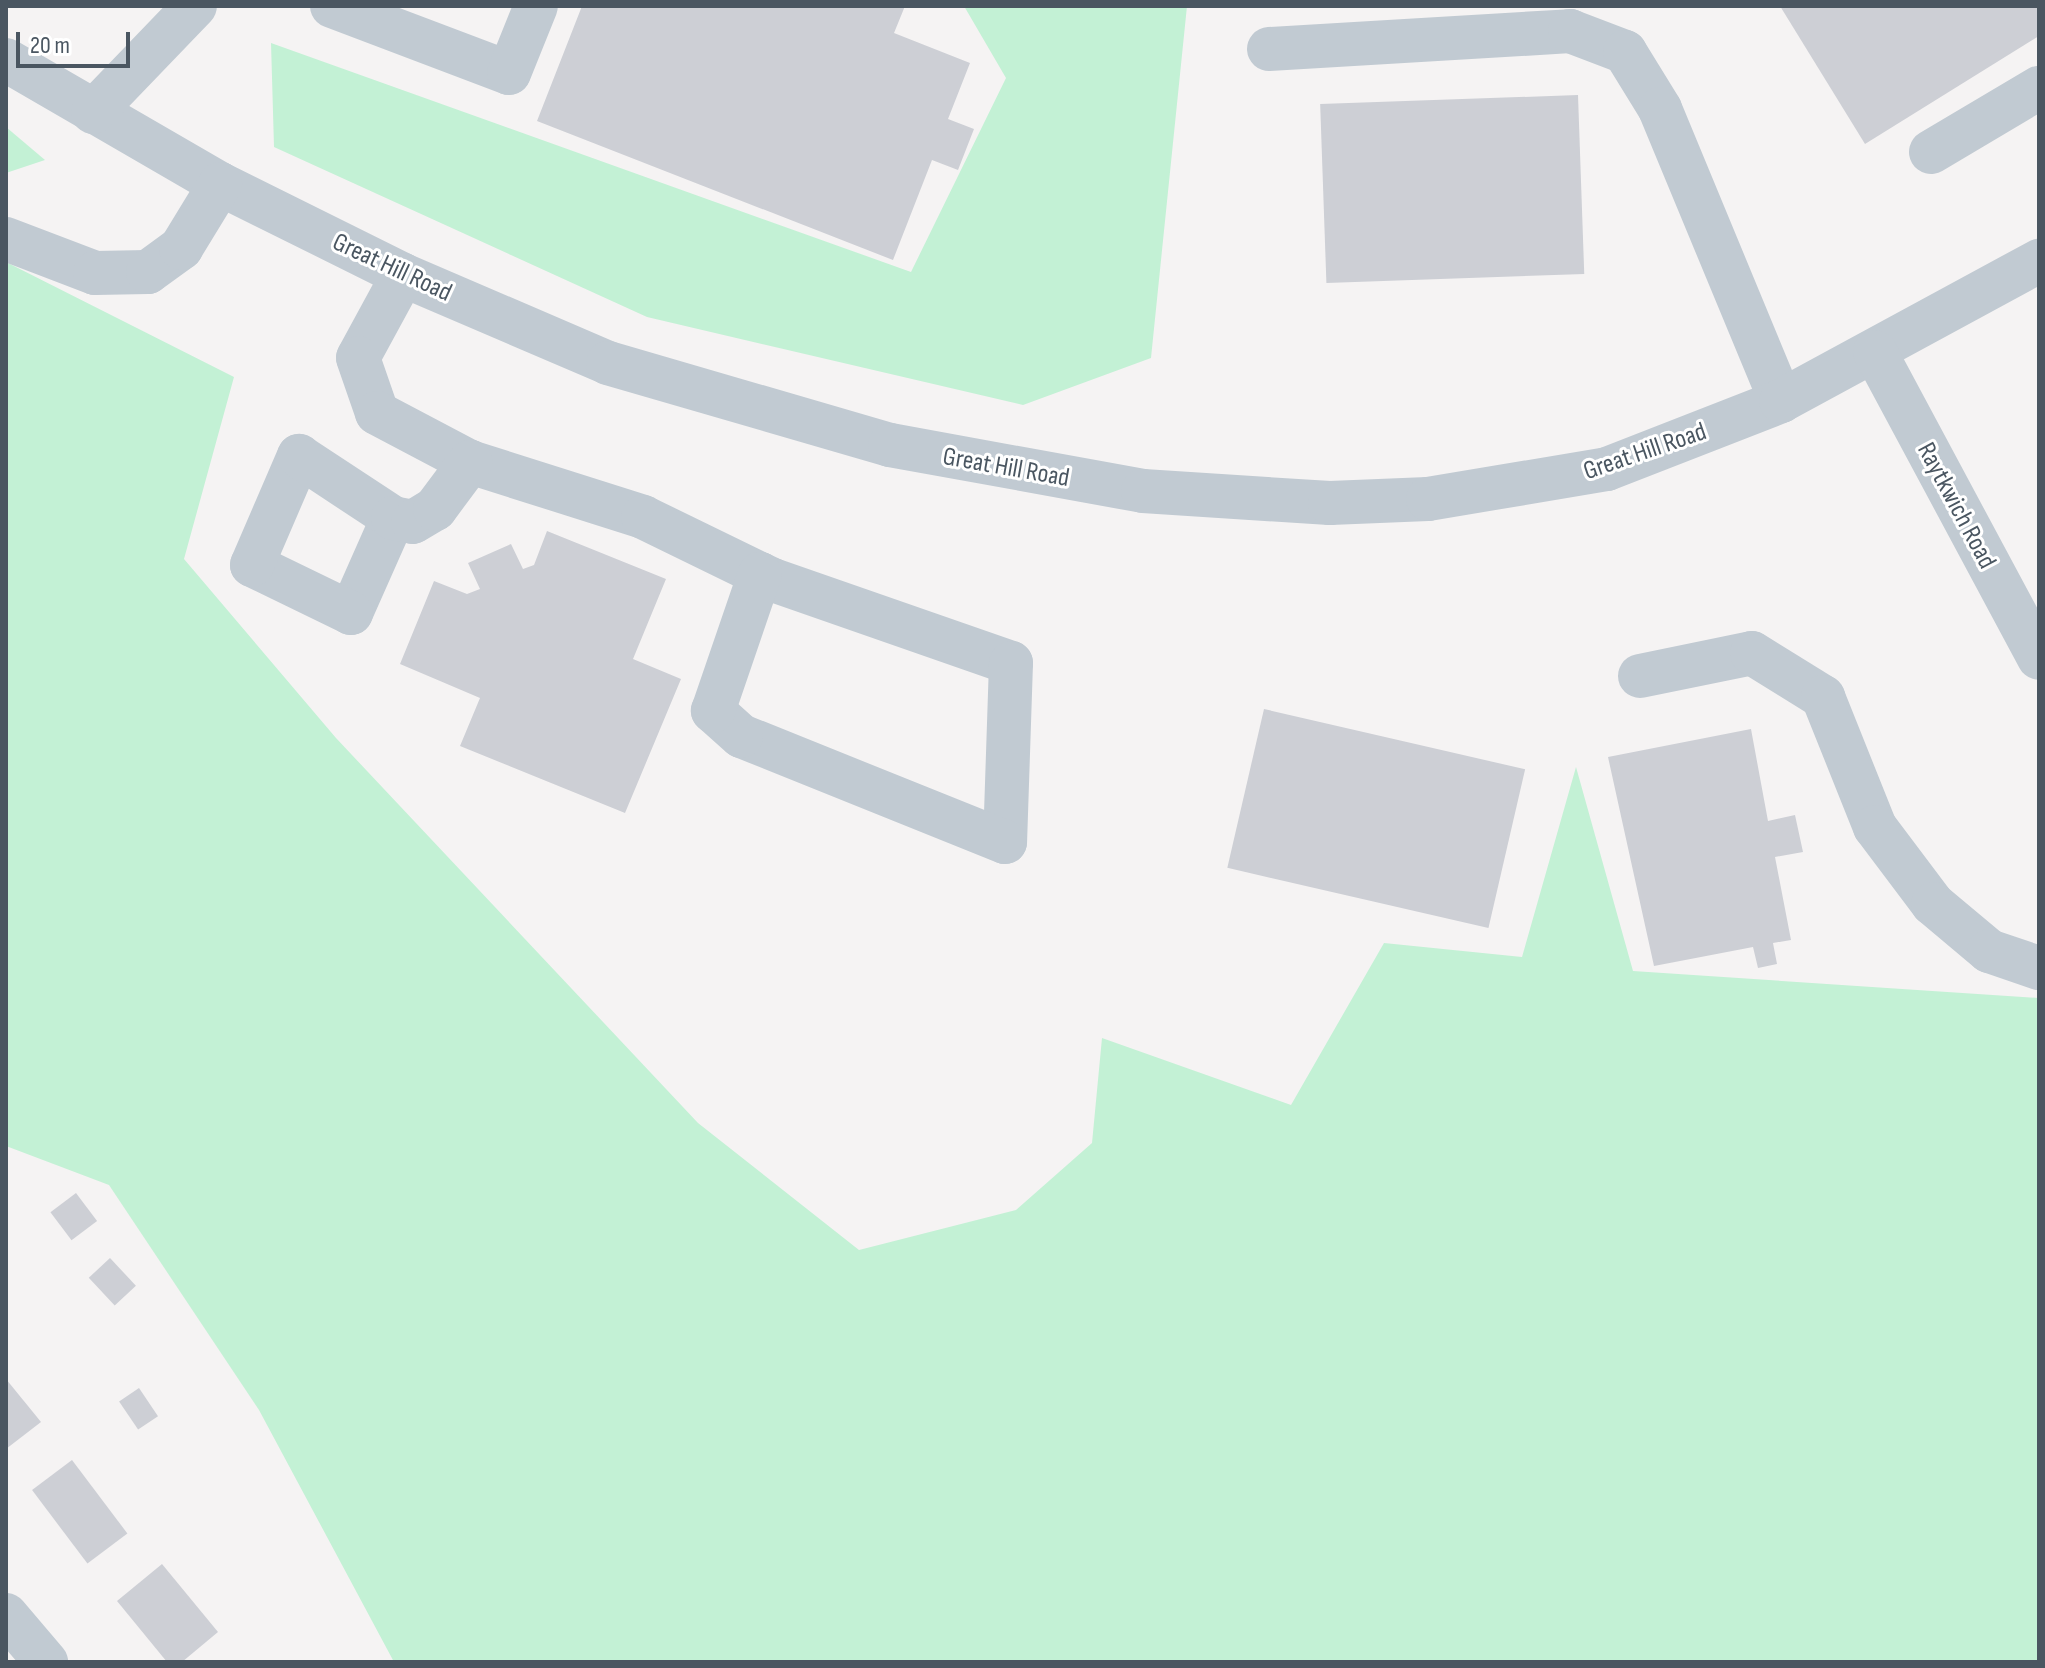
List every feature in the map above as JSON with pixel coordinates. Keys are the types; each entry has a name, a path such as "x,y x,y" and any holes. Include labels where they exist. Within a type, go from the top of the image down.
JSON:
{"street":[{"path":"93,112 195,6"},
{"path":"332,6 509,73 536,6"},
{"path":"1269,49 1570,31 1625,52 1660,109 1781,401"},
{"name":"Great Hill Road","path":"6,60 220,184 403,275 608,363 860,437 984,466 1143,491 1330,503 1528,487 1607,469 1781,401 2039,261"},
{"path":"1931,152 2039,88"},
{"path":"6,239 95,273 148,272 181,248 220,184"},
{"path":"403,275 358,358 377,413 470,462 643,517 760,574 1011,663 1005,842 741,736 713,711 760,574"},
{"name":"Raytkwich Road","path":"1875,352 2039,658"},
{"path":"393,518 413,522 435,509 470,462"},
{"path":"1640,676 1752,653 1823,697 1875,827 1933,904 1989,951 2039,968"},
{"path":"6,1615 46,1662"}],"green space":[{"path":"964,6 1187,6 1151,358 1023,405 647,317 274,147 271,43 911,272 1006,78"},
{"path":"6,127 45,160 6,173"},
{"path":"6,262 234,377 184,559 336,738 698,1123 859,1250 1016,1210 1092,1143 1102,1038 1291,1105 1384,943 1522,957 1576,767 1633,971 2039,998 2039,1662 394,1662 259,1410 109,1185 6,1146"}],"building":[{"path":"582,6 905,6 894,33 970,63 948,119 974,129 958,170 932,160 893,260 537,121"},
{"path":"1780,6 2039,6 2039,36 1865,144"},
{"path":"1578,95 1584,274 1326,283 1320,104"},
{"path":"547,531 666,579 633,659 681,679 625,813 460,746 480,698 400,664 434,581 467,594 480,589 468,563 511,544 523,569 534,565"},
{"path":"1264,709 1525,769 1488,928 1227,868"},
{"path":"1751,729 1768,821 1795,815 1803,852 1775,857 1791,940 1773,943 1777,964 1758,968 1753,947 1654,966 1608,757"},
{"path":"76,1193 97,1221 72,1240 50,1212"},
{"path":"110,1258 136,1286 115,1306 89,1278"},
{"path":"6,1379 41,1422 6,1449"},
{"path":"139,1388 158,1416 138,1430 119,1401"},
{"path":"72,1460 127,1533 87,1564 32,1490"},
{"path":"162,1564 218,1632 182,1662 167,1662 117,1601"}]}
